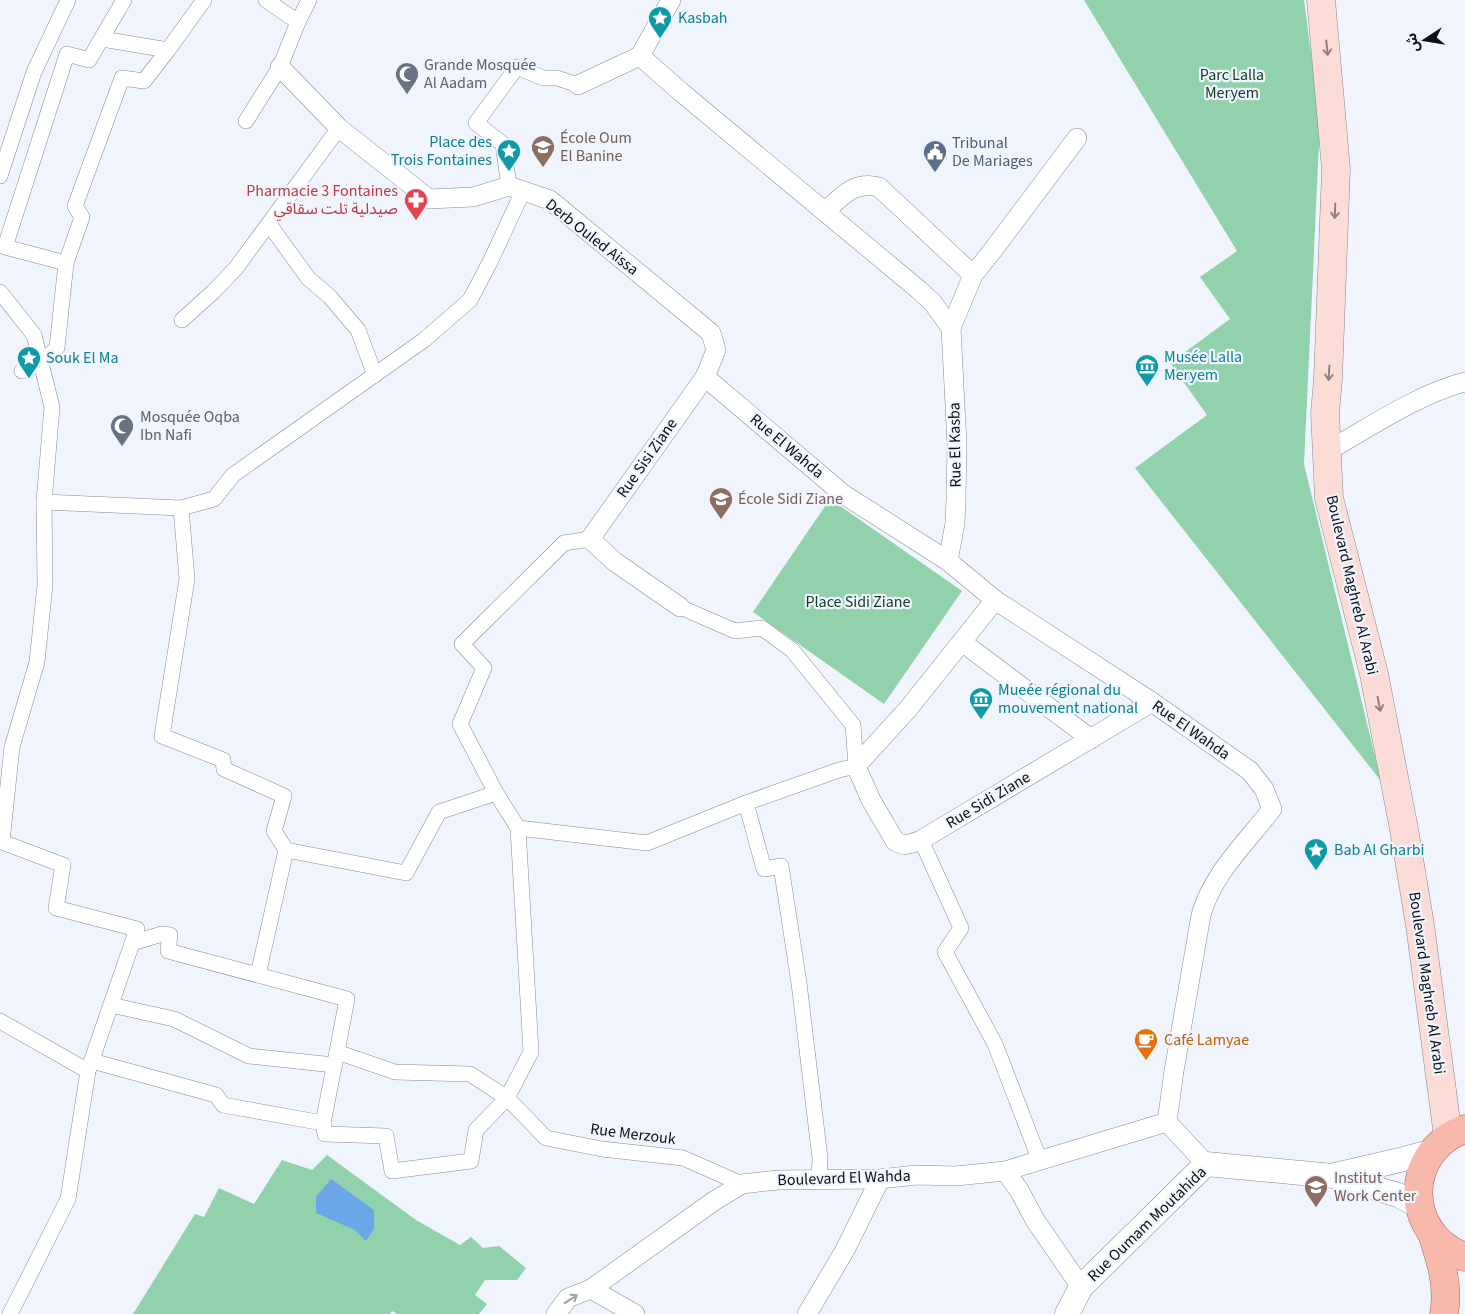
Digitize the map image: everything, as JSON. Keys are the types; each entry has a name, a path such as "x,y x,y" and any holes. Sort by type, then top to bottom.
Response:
{"main road":[{"name":"Boulevard Maghreb Al Arabi","path":"1321,0 1336,168 1325,414 1329,498 1374,674 1404,829 1420,925 1449,1138"},
{"path":"1449,1138 1425,1163 1420,1177 1419,1206 1424,1221 1432,1234 1442,1245 1465,1257"},
{"path":"1432,1234 1443,1267 1446,1284 1445,1313"}],"street":[{"path":"0,176 34,72 68,0"},
{"path":"66,263 5,247 67,54 89,60 124,0"},
{"path":"22,371 41,363 56,348 66,263 82,217 75,206 122,78 144,81 204,0"},
{"path":"266,0 298,22"},
{"path":"246,121 280,67 309,0"},
{"path":"44,502 181,508 214,499 232,476 424,340 470,300 492,260 516,189 503,144 476,122 518,67 543,78 557,78 578,86 640,56 671,0"},
{"path":"102,38 168,50"},
{"path":"640,56 919,290 933,303 951,328"},
{"path":"280,67 339,128 430,199 473,198 516,189"},
{"path":"182,320 236,268 339,128"},
{"path":"951,328 973,275 1077,138"},
{"path":"6,158 31,167"},
{"path":"826,211 847,192 860,185 879,187 973,275"},
{"name":"Derb Ouled Aissa","path":"516,189 550,200 711,333 716,350 705,377"},
{"path":"269,224 308,278 330,297 358,330 374,375"},
{"path":"0,292 34,334 52,407 44,502 45,585 37,662 12,747 3,807 2,842 63,865 56,908 137,928 90,1066 68,1199 10,1314"},
{"name":"Rue El Kasba","path":"948,561 955,522 957,444 951,328"},
{"name":"Rue Sisi Ziane","path":"590,539 705,377"},
{"name":"Rue El Wahda","path":"705,377 843,494 948,561 995,600 1152,702 1250,771 1264,789 1272,809 1218,876 1206,898 1199,925 1167,1122"},
{"path":"1327,451 1401,408 1436,392 1465,382"},
{"path":"181,508 187,579 162,736 223,760 224,769 284,796 274,831 286,850 258,976"},
{"path":"132,942 162,934 170,935 168,950 347,999 323,1123 325,1134 386,1136 392,1171 471,1161 476,1130 507,1098 531,1052 518,828 496,793 460,724 484,668 462,644 564,543 590,539 615,562 680,607 735,631 762,628 792,650 853,725 856,766"},
{"path":"518,828 647,843 746,803 839,770 856,766 908,709 995,600"},
{"path":"962,642 1091,740"},
{"name":"Rue Sidi Ziane","path":"856,766 871,800 895,841 901,845 908,845 921,840 1152,702"},
{"path":"286,850 406,873 439,812 496,793"},
{"path":"746,803 764,869 781,866 800,993 820,1158 820,1180"},
{"path":"921,840 962,928 946,952 995,1044 1040,1161"},
{"path":"111,1005 174,1019 249,1056 335,1059 395,1072 470,1074 507,1098"},
{"path":"0,1021 90,1066 216,1095 223,1105 323,1123"},
{"name":"Rue Merzouk","path":"507,1098 546,1138 602,1150 683,1158 742,1184"},
{"path":"1167,1122 1206,1164"},
{"name":"Boulevard El Wahda","path":"556,1314 568,1298 591,1289 707,1206 742,1184 778,1180 880,1179 916,1175 956,1176 1005,1172 1167,1122"},
{"name":"Rue Oumam Moutahida","path":"1333,1176 1400,1160 1449,1138"},
{"name":"Rue Oumam Moutahida","path":"1067,1314 1081,1287 1206,1164 1333,1176 1398,1195 1419,1206"},
{"path":"1005,1172 1019,1190 1036,1220 1081,1287"},
{"path":"806,1314 846,1250 880,1179"},
{"path":"591,1289 635,1314"}],"green space":[{"name":"Parc Lalla Meryem","path":"1084,0 1304,0 1320,122 1304,464 1381,781 1135,468 1207,415 1170,363 1230,319 1200,277 1237,251"},
{"name":"Place Sidi Ziane","path":"830,499 962,591 884,704 753,612"},
{"path":"327,1155 416,1220 460,1245 471,1237 483,1248 499,1246 526,1268 517,1280 485,1280 475,1295 487,1304 479,1314 397,1314 392,1311 390,1314 133,1314 195,1214 204,1217 219,1188 254,1204 282,1160 312,1170"}],"water":[{"path":"331,1179 374,1210 374,1229 366,1241 355,1230 316,1213 316,1197"}],"place":[{"name":"Kasbah","path":"660,39"},
{"name":"Grande Mosquée Al Aadam","path":"407,95"},
{"name":"École Oum El Banine","path":"543,168"},
{"name":"Place des Trois Fontaines","path":"509,172"},
{"name":"Tribunal De Mariages","path":"935,173"},
{"name":"Pharmacie 3 Fontaines صيدلية تلت سقاقي","path":"416,221"},
{"name":"Souk El Ma","path":"29,379"},
{"name":"Musée Lalla Meryem","path":"1147,387"},
{"name":"Mosquée Oqba Ibn Nafi","path":"122,447"},
{"name":"École Sidi Ziane","path":"721,520"},
{"name":"Mueée régional du mouvement national","path":"981,720"},
{"name":"Bab Al Gharbi","path":"1316,871"},
{"name":"Café Lamyae","path":"1146,1061"},
{"name":"Institut Work Center","path":"1316,1208"}]}
